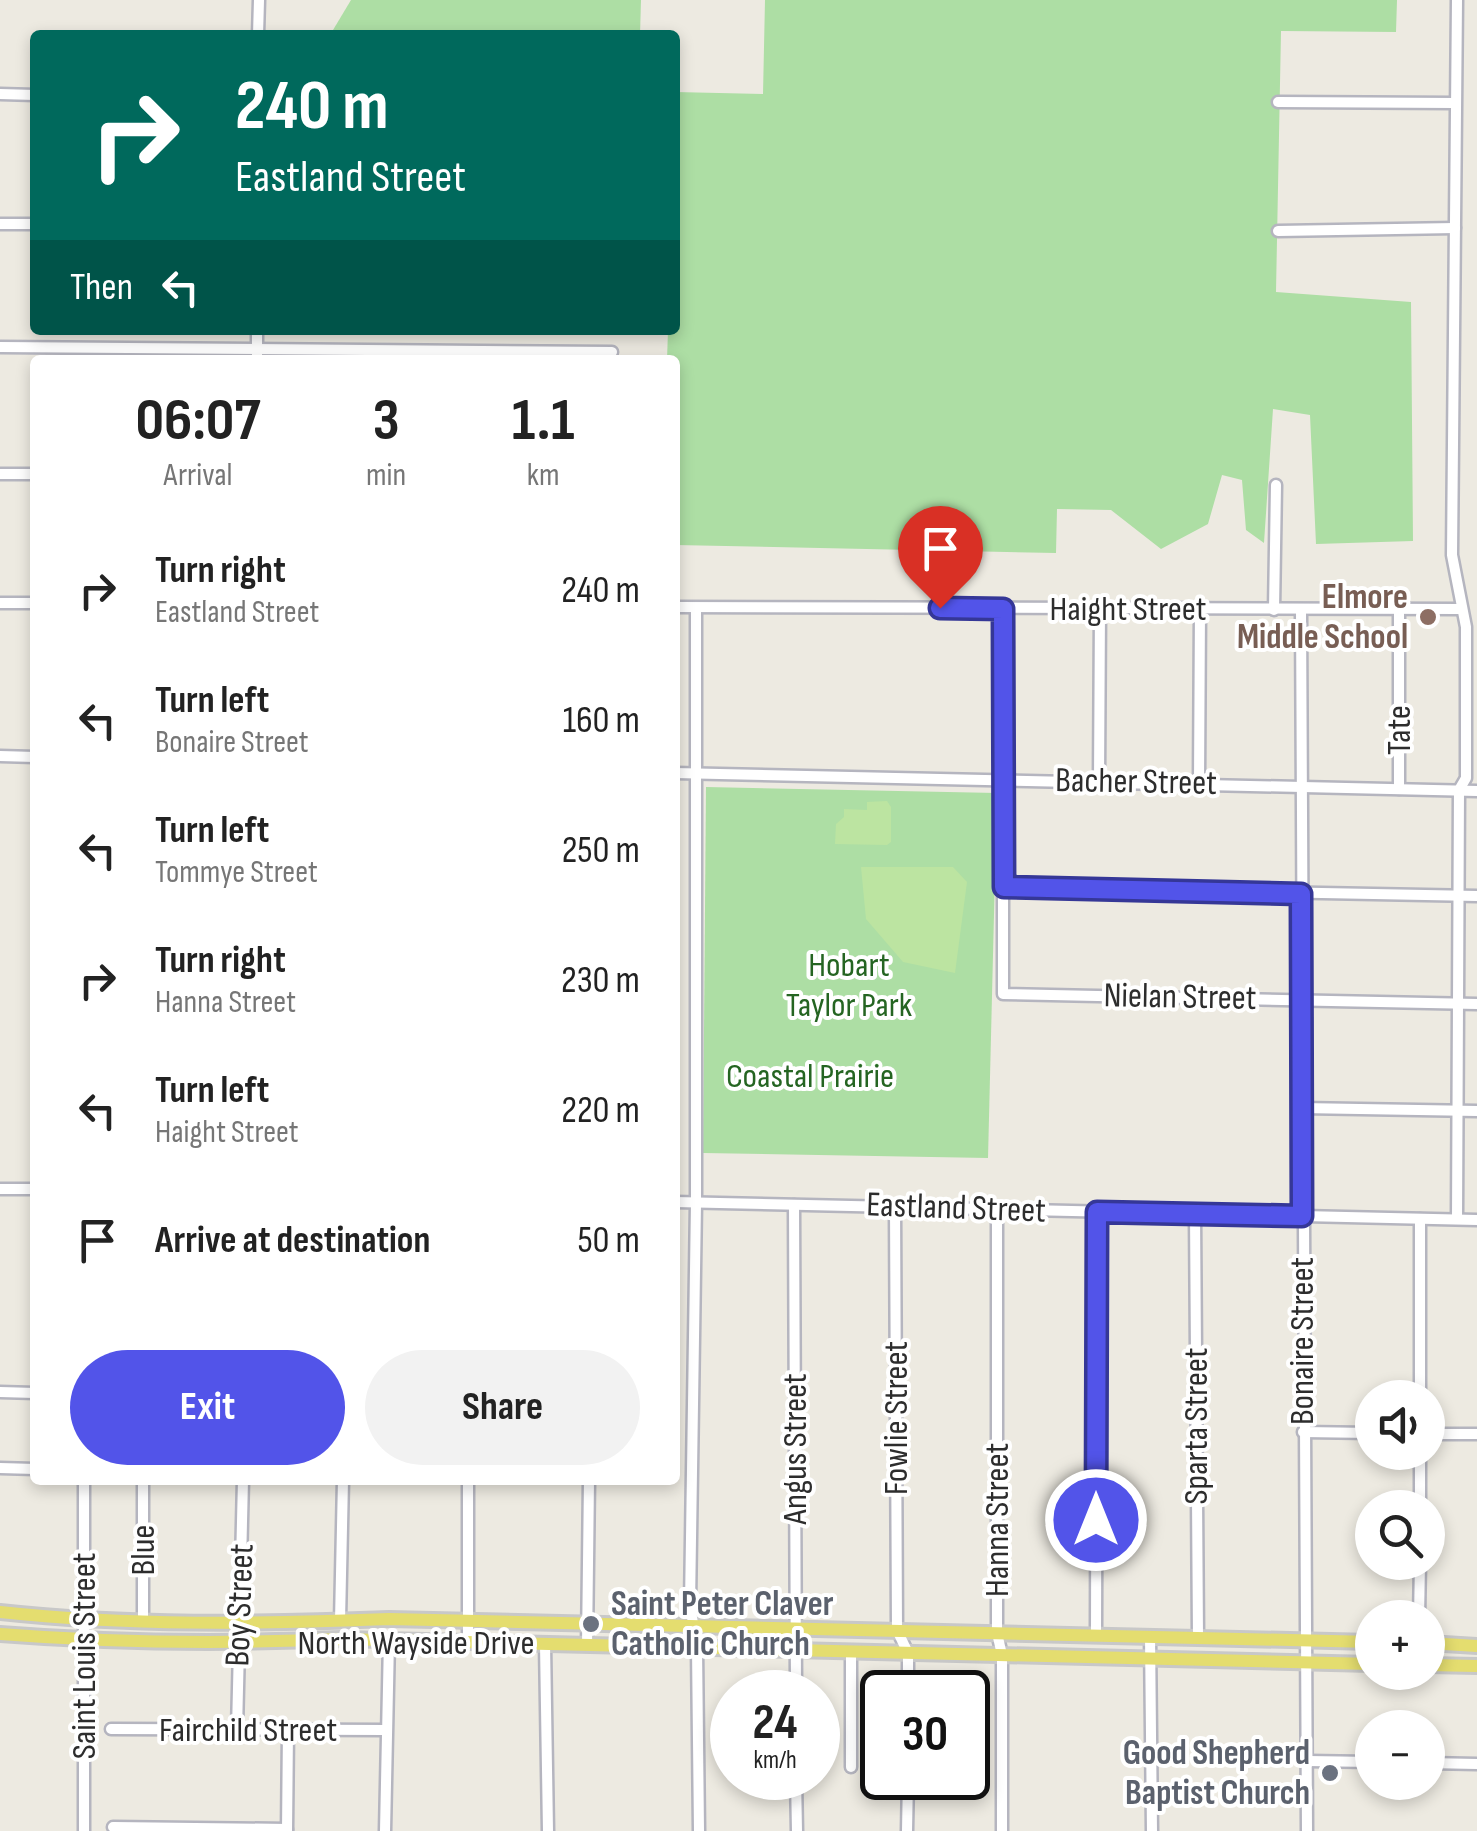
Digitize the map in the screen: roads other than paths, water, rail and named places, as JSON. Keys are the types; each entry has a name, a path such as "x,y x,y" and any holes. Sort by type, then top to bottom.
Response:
{"main road":[{"name":"North Wayside Drive","path":"0,1612 84,1620 468,1621 1355,1642"},
{"path":"389,1620 389,1640"},
{"name":"North Wayside Drive","path":"0,1634 83,1641 239,1644 389,1640 1355,1663"},
{"path":"1445,1644 1477,1646"},
{"path":"1445,1665 1477,1666"}],"street":[{"path":"258,30 259,0"},
{"name":"Tate","path":"1456,0 1452,555 1466,628 1466,778 1459,790 1457,1219"},
{"path":"0,94 30,95"},
{"path":"1278,102 1455,103"},
{"path":"0,224 30,224"},
{"path":"1278,231 1455,228"},
{"path":"0,346 257,354 612,352"},
{"path":"0,474 30,474"},
{"path":"1274,610 1276,484"},
{"path":"0,603 30,603"},
{"name":"Haight Street","path":"680,607 1461,609"},
{"path":"696,608 696,1202 690,1606 697,1648 699,1831"},
{"path":"1003,609 1004,887 1477,896"},
{"path":"1100,609 1100,782"},
{"path":"1200,610 1200,783"},
{"name":"Bonaire Street","path":"1302,610 1301,1108 1307,1831"},
{"name":"Tate","path":"1399,610 1399,789"},
{"path":"0,756 30,757"},
{"name":"Bacher Street","path":"680,773 1477,791"},
{"name":"Nielan Street","path":"1004,887 1003,994 1477,1004"},
{"path":"1301,1108 1477,1111"},
{"path":"0,1189 30,1189"},
{"name":"Eastland Street","path":"680,1202 1477,1220"},
{"name":"Angus Street","path":"794,1205 796,1670"},
{"name":"Fowlie Street","path":"894,1206 896,1630"},
{"name":"Hanna Street","path":"997,1208 997,1633 1002,1655 1002,1831"},
{"path":"1096,1635 1097,1212"},
{"name":"Sparta Street","path":"1195,1214 1198,1638"},
{"path":"1420,1220 1420,1380"},
{"path":"0,1392 30,1393"},
{"path":"1303,1432 1355,1433"},
{"path":"1445,1434 1477,1434"},
{"path":"0,1468 30,1469"},
{"name":"Saint Louis Street","path":"84,1485 84,1831"},
{"name":"Blue","path":"143,1620 144,1485"},
{"name":"Boy Street","path":"237,1730 243,1485"},
{"path":"340,1621 343,1485"},
{"path":"468,1485 468,1642"},
{"path":"586,1645 589,1485"},
{"path":"896,1630 908,1653 908,1670"},
{"path":"1150,1636 1152,1831"},
{"path":"385,1831 389,1640"},
{"path":"545,1644 548,1831"},
{"path":"850,1651 851,1768"},
{"name":"Fairchild Street","path":"111,1729 385,1730"},
{"path":"112,1828 287,1830 288,1730"},
{"path":"1308,1761 1355,1762"},
{"path":"1445,1763 1477,1764"},
{"path":"796,1800 796,1831"},
{"path":"908,1800 908,1831"}],"place":[{"name":"Elmore Middle School","path":"1428,617"},
{"name":"Saint Peter Claver Catholic Church","path":"591,1624"},
{"name":"Good Shepherd Baptist Church","path":"1330,1773"}],"park label":[{"name":"Hobart Taylor Park","path":"849,985"},
{"name":"Coastal Prairie","path":"810,1076"}]}
